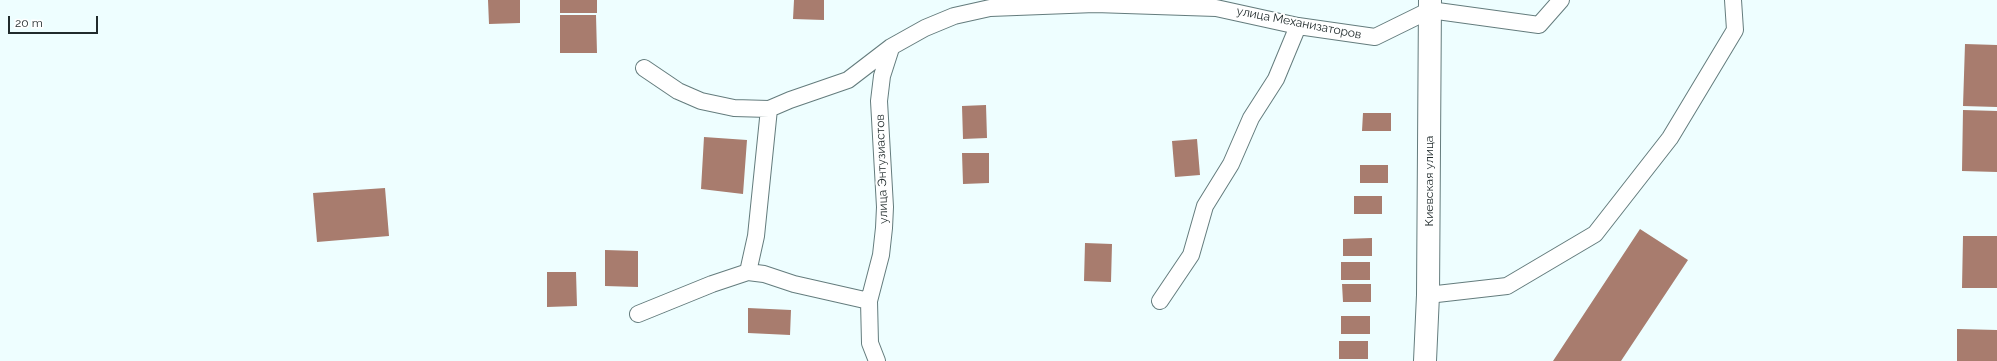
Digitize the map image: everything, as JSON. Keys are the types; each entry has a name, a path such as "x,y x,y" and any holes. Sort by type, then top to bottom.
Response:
{"street":[{"name":"Киевская улица","path":"1425,361 1428,295 1430,5"}],"lane":[{"path":"1430,5 1539,25 1561,0"},
{"path":"1428,295 1507,286 1595,234 1670,138 1735,30 1733,0"},
{"name":"улица Механизаторов","path":"644,68 678,91 702,101 734,108 769,109 790,100 848,80 891,48 925,28 954,16 990,8 1095,4 1216,4 1298,26 1375,37 1430,5"},
{"path":"1160,301 1191,255 1205,206 1231,164 1251,118 1276,79 1298,26"},
{"name":"улица Энтузиастов","path":"877,361 870,343 868,301 881,255 884,228 885,207 879,101 882,76 891,48"},
{"path":"748,272 756,236 769,109"},
{"path":"638,314 712,284 748,272 764,274 794,284 868,301"}],"building":[{"path":"488,0 520,0 520,23 489,24"},
{"path":"560,0 597,0 597,13 560,13"},
{"path":"794,0 824,0 824,20 793,19"},
{"path":"560,15 596,15 597,53 560,53"},
{"path":"1965,44 1997,45 1997,107 1963,106"},
{"path":"986,105 987,138 963,139 962,106"},
{"path":"1963,110 1997,111 1997,172 1962,171"},
{"path":"1363,113 1391,113 1391,131 1362,131"},
{"path":"704,137 747,140 743,194 701,189"},
{"path":"1197,139 1200,175 1175,177 1172,141"},
{"path":"962,153 989,153 989,183 963,184"},
{"path":"1360,165 1388,165 1388,183 1360,183"},
{"path":"385,188 389,236 317,242 313,193"},
{"path":"1354,196 1382,196 1382,214 1354,214"},
{"path":"1640,229 1688,260 1621,361 1553,361"},
{"path":"1963,236 1997,236 1997,288 1962,288"},
{"path":"1372,238 1372,256 1343,256 1343,239"},
{"path":"1085,243 1112,244 1111,282 1084,281"},
{"path":"605,250 638,251 638,287 605,286"},
{"path":"1341,262 1370,262 1370,280 1341,280"},
{"path":"547,272 576,272 577,306 547,307"},
{"path":"1342,284 1371,284 1371,302 1343,302"},
{"path":"748,308 791,310 790,335 748,333"},
{"path":"1341,316 1370,316 1370,334 1341,334"},
{"path":"1957,329 1997,330 1997,361 1957,361"},
{"path":"1339,341 1368,341 1368,359 1339,359"}]}
